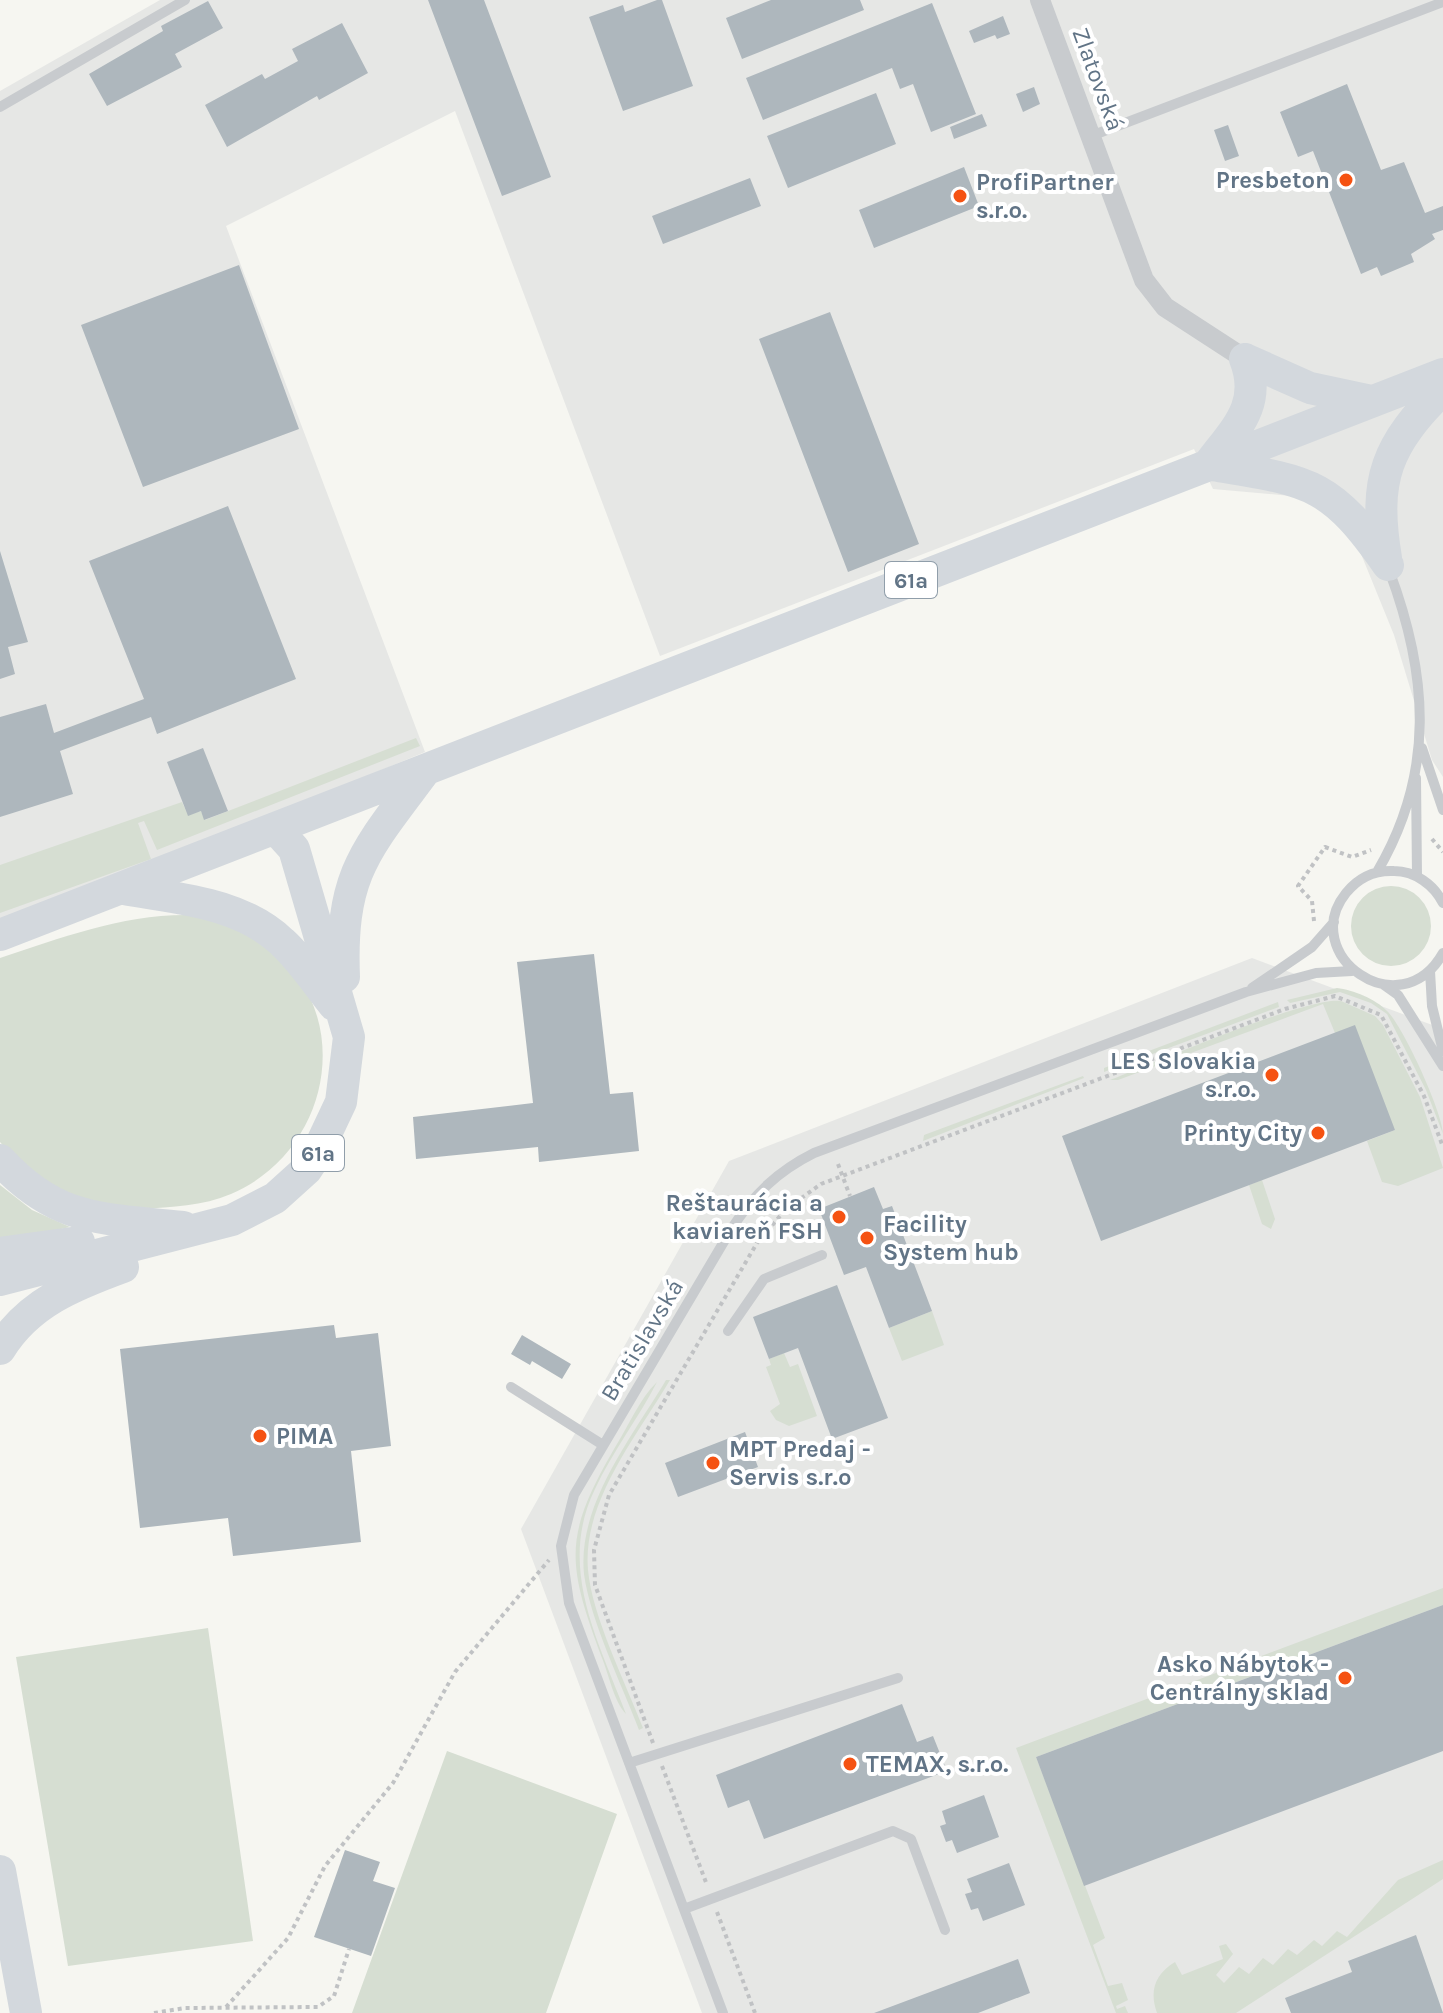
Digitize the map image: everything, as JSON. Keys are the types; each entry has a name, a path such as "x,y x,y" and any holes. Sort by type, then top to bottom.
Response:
{"main road":[{"path":"1245,359 1310,388 1371,401"},
{"path":"1245,359 1252,379 1251,400 1242,420 1209,464 1284,477 1314,487 1339,504 1359,524 1388,565"},
{"name":"61a","path":"0,935 1443,374"},
{"path":"1388,565 1380,497 1385,465 1398,439 1443,389"},
{"name":"61a","path":"345,1020 342,941 351,882 378,833 424,772"},
{"name":"61a","path":"0,1349 13,1328 63,1291 151,1258 275,1198 306,1170 334,1123 346,1080 349,1037 345,1020 272,858 275,828"},
{"path":"124,889 206,903 248,918 281,940 345,1020"},
{"path":"0,1160 22,1184 55,1205 82,1216 206,1229"},
{"name":"61a","path":"0,1253 206,1229"},
{"name":"61a","path":"0,1280 206,1229"},
{"path":"0,1871 26,2013"}],"street":[{"name":"Zlatovská","path":"1040,0 1152,295 1183,321 1245,359"}],"lane":[{"path":"0,107 185,0"},
{"path":"1091,136 1443,2"},
{"path":"1377,872 1392,844 1415,773 1420,744 1416,656 1388,565"},
{"path":"1420,744 1443,810"},
{"path":"1415,773 1417,876"},
{"path":"1443,903 1438,887 1417,876 1398,870 1377,872 1352,886 1342,898 1334,922 1335,940 1352,971 1384,985 1400,985 1430,971 1443,953"},
{"path":"1246,992 1312,947 1334,922"},
{"path":"1246,992 1316,973 1352,971"},
{"path":"1430,971 1432,1006 1443,1051"},
{"path":"1384,985 1398,995 1443,1066"},
{"name":"Bratislavská","path":"723,2013 569,1603 561,1546 574,1495 732,1228 746,1206 779,1172 814,1153 1246,992"},
{"path":"728,1331 764,1279 822,1255"},
{"path":"511,1387 603,1445"},
{"path":"629,1763 898,1678"},
{"path":"684,1909 893,1831 911,1839 945,1930"}],"path":[{"path":"1429,838 1443,852"},
{"path":"1312,926 1315,908 1298,886 1325,847 1360,856 1375,844"},
{"path":"755,2013 595,1585 593,1562 600,1518 619,1477 757,1243 786,1209 821,1184 1285,1009 1335,996 1369,1008 1384,1019 1424,1096 1443,1147"},
{"path":"838,1164 850,1196"},
{"path":"226,2007 288,1938 325,1866 393,1783 455,1672 561,1546"},
{"path":"154,2013 226,2007 318,2007 334,1996 349,1949"}],"shaded area":[{"path":"160,0 1443,0 1443,777 1432,760 1394,635 1346,517 1302,497 1213,489 1194,449 660,656 455,111 226,226 425,752 190,849 0,919 0,91"},
{"path":"416,738 420,746 157,850 144,821 138,823 151,859 0,913 0,865 182,802 188,815 201,811 205,820"},
{"path":"1391,886 1406,889 1419,898 1428,911 1431,926 1428,941 1419,954 1406,963 1391,966 1376,963 1363,954 1354,941 1351,926 1354,911 1363,898 1376,889"},
{"path":"189,915 233,927 257,939 289,966 311,999 321,1036 322,1073 312,1110 294,1144 266,1173 231,1194 164,1208 119,1209 81,1205 39,1177 0,1142 0,958 116,923"},
{"path":"1252,958 1443,1029 1443,2013 702,2013 521,1529 729,1161"},
{"path":"1337,988 1371,999 1394,1020 1430,1090 1443,1134 1426,1090 1387,1014 1371,1003 1340,992 1290,1003 1287,1000"},
{"path":"1341,1001 1375,1016 1383,1025 1420,1097 1443,1168 1398,1186 1382,1182 1367,1141 1395,1130 1335,1033 1323,1004 1118,1080 1110,1080 1264,1019 1324,1002"},
{"path":"1278,1002 1279,1007 1104,1072 1104,1068"},
{"path":"1084,1078 923,1141 924,1135"},
{"path":"1262,1180 1275,1219 1271,1229 1262,1224 1249,1185"},
{"path":"0,1185 32,1210 70,1227 0,1243"},
{"path":"932,1311 944,1345 902,1361 889,1328"},
{"path":"784,1353 790,1367 798,1364 817,1416 789,1426 776,1420 770,1411 780,1404 766,1367 771,1365 769,1359"},
{"path":"666,1380 670,1380 614,1470 594,1520 588,1545 588,1570 596,1608 643,1728 639,1730 607,1652 587,1592 584,1548 589,1522 610,1472"},
{"path":"657,1382 595,1489 584,1518 580,1547 586,1603 626,1714 615,1695 590,1625 577,1572 576,1549 579,1527 599,1476 640,1404"},
{"path":"1443,1588 1443,1605 1036,1757 1105,1938 1093,1945 1108,1986 1122,1983 1128,2000 1116,2006 1117,2009 1125,2006 1128,2013 1116,2013 1016,1748"},
{"path":"208,1628 253,1941 68,1966 16,1657"},
{"path":"447,1751 617,1814 546,2013 352,2013"},
{"path":"1443,1860 1443,1879 1236,2013 1157,2013 1154,1990 1158,1978 1175,1962 1182,1975 1223,1959 1219,1946 1226,1944 1233,1954 1216,1975 1224,1983 1239,1967 1249,1974 1263,1958 1273,1965 1288,1949 1297,1955 1314,1940 1322,1946 1337,1931 1347,1937 1398,1880"}],"building":[{"path":"428,0 484,0 551,177 502,196"},
{"path":"662,0 693,86 623,111 589,17 623,5 625,12"},
{"path":"771,0 860,0 864,10 742,59 726,18"},
{"path":"208,1 223,28 175,54 182,67 107,106 89,74 163,31 161,26"},
{"path":"932,3 976,114 931,132 913,84 900,89 892,68 763,120 746,78"},
{"path":"1003,16 1010,34 997,39 995,35 974,43 969,31"},
{"path":"342,23 368,73 319,100 317,96 227,147 205,105 262,74 265,79 298,61 292,49"},
{"path":"1347,84 1381,170 1404,162 1425,213 1443,206 1443,230 1432,234 1435,239 1411,254 1414,262 1381,276 1377,267 1361,274 1313,151 1298,157 1280,112"},
{"path":"1034,87 1040,104 1023,112 1016,94"},
{"path":"876,93 896,144 788,188 767,136"},
{"path":"982,114 987,126 954,139 950,127"},
{"path":"1228,125 1239,156 1225,161 1214,130"},
{"path":"964,167 979,206 874,248 859,210"},
{"path":"750,178 761,206 663,244 652,216"},
{"path":"239,265 299,429 143,487 81,325"},
{"path":"830,312 919,544 848,572 759,339"},
{"path":"228,506 296,679 157,734 151,717 60,751 73,794 0,817 0,717 46,704 54,733 144,699 89,561"},
{"path":"0,551 28,642 8,647 15,674 0,679"},
{"path":"203,748 228,811 204,820 201,811 188,816 167,762"},
{"path":"594,954 610,1094 633,1092 639,1151 539,1162 538,1147 416,1159 413,1117 533,1103 517,962"},
{"path":"1355,1025 1395,1130 1101,1241 1062,1136"},
{"name":"Facility System hub","path":"874,1187 883,1209 892,1206 932,1311 889,1328 866,1267 844,1275 819,1209"},
{"path":"837,1285 888,1418 832,1439 798,1348 769,1359 753,1317"},
{"path":"334,1325 336,1338 378,1333 391,1446 351,1451 361,1542 233,1556 228,1518 140,1528 120,1349"},
{"path":"522,1335 571,1364 562,1379 532,1361 530,1365 511,1354"},
{"path":"745,1432 758,1467 678,1497 665,1463"},
{"name":"Asko Nábytok - Centrálny sklad","path":"1443,1605 1443,1751 1084,1886 1036,1757"},
{"path":"902,1704 917,1742 933,1736 947,1771 764,1839 749,1800 728,1808 716,1775"},
{"path":"984,1795 999,1837 957,1853 952,1840 946,1842 940,1826 946,1824 942,1811"},
{"path":"345,1850 380,1862 373,1881 395,1888 371,1956 314,1937"},
{"path":"1009,1863 1025,1905 983,1921 978,1908 971,1910 965,1894 972,1892 967,1879"},
{"path":"1416,1935 1443,2013 1291,2013 1285,1998 1352,1972 1348,1961"},
{"path":"1018,1959 1030,1993 978,2013 874,2013"}],"place":[{"name":"Presbeton","path":"1346,180"},
{"name":"ProfiPartner s.r.o.","path":"960,196"},
{"name":"LES Slovakia s.r.o.","path":"1272,1075"},
{"name":"Printy City","path":"1318,1133"},
{"name":"Reštaurácia a kaviareň FSH","path":"839,1217"},
{"name":"Facility System hub","path":"867,1238"},
{"name":"PIMA","path":"260,1436"},
{"name":"MPT Predaj - Servis s.r.o","path":"713,1463"},
{"name":"Asko Nábytok - Centrálny sklad","path":"1345,1678"},
{"name":"TEMAX, s.r.o.","path":"850,1764"}]}
